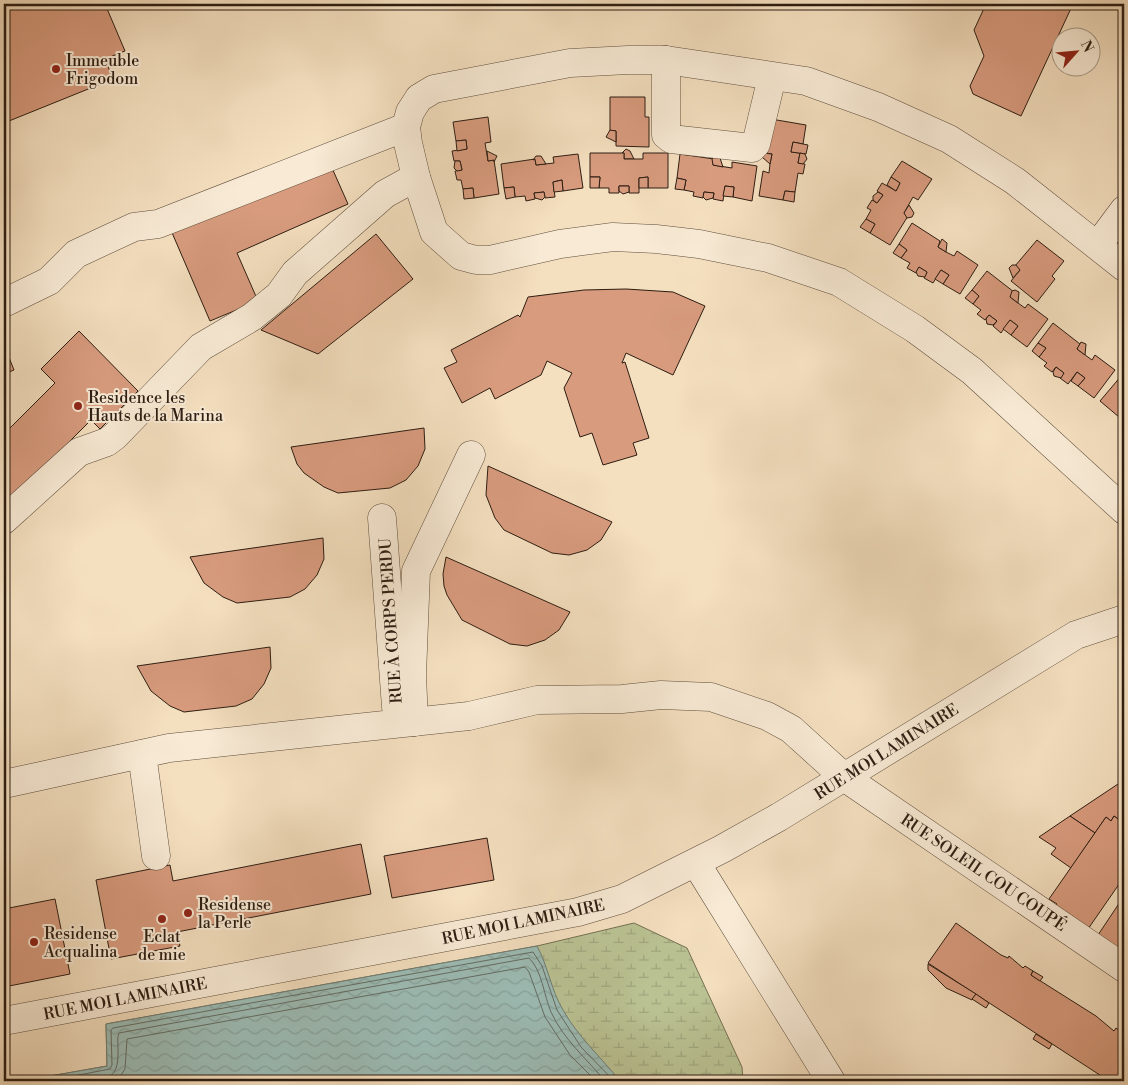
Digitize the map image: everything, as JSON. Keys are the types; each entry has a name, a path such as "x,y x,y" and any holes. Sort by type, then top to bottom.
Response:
{"street":[{"path":"666,60 666,135 671,139 752,148 756,144 772,77"},
{"path":"1124,267 1015,181 949,139 841,92 806,81 666,60 570,63 434,89 419,98 410,112 406,127 416,177 437,237 461,256 476,260 490,260 578,242 613,237 656,239 699,244 768,258 839,282 915,329 972,371 1124,510"},
{"path":"4,303 49,280 76,254 134,227 158,224 406,127"},
{"path":"4,520 79,452 108,442 115,436 201,347 252,317 280,295 295,273 385,194 416,177"},
{"path":"1098,246 1124,210"},
{"name":"RUE À CORPS PERDU","path":"406,723 412,675 416,571 471,454"},
{"name":"RUE À CORPS PERDU","path":"382,518 406,723"},
{"name":"RUE MOI LAMINAIRE","path":"4,1021 578,912 622,899 696,863 844,777 1076,634 1124,619"},
{"name":"RUE SOLEIL COU COUPÉ","path":"4,784 169,748 469,716 537,700 622,699 661,695 711,697 767,716 791,729 844,777 1124,968"},
{"path":"142,754 156,856"},
{"path":"696,863 831,1081"}],"green space":[{"path":"634,923 687,948 742,1067 743,1081 22,1081 107,1066 106,1024 537,946"}],"water":[{"path":"537,946 555,994 569,1020 620,1081 22,1081 107,1066 106,1024"}],"building":[{"name":"Immeuble Frigodom","path":"4,4 105,4 125,51 105,59 113,79 4,123"},
{"path":"986,4 1073,4 1062,28 1050,28 1050,54 1021,116 973,94 970,86 984,56 974,30"},
{"path":"610,97 645,97 645,117 649,117 649,147 616,146 616,131 610,131"},
{"path":"488,117 491,142 485,143 488,161 494,160 499,194 474,198 473,188 463,189 461,180 457,180 455,171 462,170 460,161 454,161 452,151 467,149 466,140 456,141 453,122"},
{"path":"771,119 806,125 803,144 793,142 791,152 800,153 798,163 805,164 803,174 798,173 795,192 785,191 783,200 759,196 763,171 769,173 772,154 766,153"},
{"path":"610,130 616,131 616,142 606,137"},
{"path":"466,140 467,149 457,151 456,141"},
{"path":"793,142 808,145 806,154 791,152"},
{"path":"626,149 630,151 634,159 624,159 624,153 622,153"},
{"path":"487,151 497,156 494,162 494,160 488,161"},
{"path":"590,153 624,153 624,159 643,159 643,153 668,153 668,188 648,188 648,177 639,178 639,193 629,193 629,186 619,186 619,193 609,193 609,188 599,188 600,177 590,177"},
{"path":"763,153 772,154 770,164 762,157"},
{"path":"800,153 805,154 807,159 803,164 798,163"},
{"path":"578,154 583,188 563,191 562,180 553,182 555,197 545,198 544,192 534,193 535,199 526,201 525,196 515,197 514,187 504,188 501,164 535,159 536,165 554,163 553,157"},
{"path":"680,154 714,159 713,165 732,168 732,162 757,166 752,201 733,197 734,187 725,186 723,201 713,199 714,193 704,192 703,198 693,196 694,192 684,190 686,180 677,178"},
{"path":"536,156 541,156 546,164 536,165 535,159 533,160"},
{"path":"715,156 720,158 723,167 713,165 712,159"},
{"path":"328,159 348,204 237,253 258,301 210,321 170,228"},
{"path":"455,161 460,161 462,170 457,171 454,168"},
{"path":"902,161 932,179 918,200 913,197 904,213 908,216 890,245 870,233 875,224 866,219 871,210 867,208 872,200 877,203 883,195 877,191 882,183 896,191 900,183 891,177"},
{"path":"590,177 600,177 599,188 590,188"},
{"path":"648,177 648,188 639,188 639,178"},
{"path":"891,177 900,183 896,191 887,185"},
{"path":"677,178 686,180 684,190 675,189"},
{"path":"562,180 563,191 554,192 553,182"},
{"path":"619,186 629,186 629,192 623,194 619,191"},
{"path":"725,186 734,187 733,197 723,196"},
{"path":"514,187 515,197 506,199 504,188"},
{"path":"473,188 474,198 464,199 463,189"},
{"path":"785,191 795,192 794,202 783,200"},
{"path":"544,192 545,197 542,200 535,198 534,193"},
{"path":"704,192 714,193 713,198 706,200 703,197"},
{"path":"878,192 883,195 877,203 873,200 873,196"},
{"path":"909,205 914,213 912,217 907,218 904,213"},
{"path":"866,219 875,224 870,233 860,227"},
{"path":"912,223 940,241 938,247 954,256 957,251 978,265 960,294 943,284 949,275 941,270 933,283 924,278 927,272 919,267 916,273 907,268 910,263 901,258 907,250 899,244"},
{"path":"376,234 413,279 318,354 261,330"},
{"path":"942,239 947,243 946,252 938,247"},
{"path":"1037,240 1064,261 1052,276 1055,279 1037,302 1011,281 1020,270 1015,266"},
{"path":"899,244 907,250 901,258 893,253"},
{"path":"1012,265 1016,265 1020,270 1013,278 1009,268"},
{"path":"919,267 927,272 925,277 918,276 916,272"},
{"path":"941,270 949,275 943,284 935,279"},
{"path":"987,271 1014,292 1010,297 1025,308 1028,304 1048,319 1027,347 1011,335 1018,326 1010,320 1001,333 993,326 997,321 989,315 985,320 977,314 981,310 973,304 979,296 972,290"},
{"path":"626,289 673,292 705,306 673,375 626,353 622,363 625,362 649,438 633,443 637,455 603,465 592,433 580,437 564,388 572,373 547,361 541,375 495,399 490,388 462,403 444,368 457,362 451,350 518,315 520,317 528,297 584,290"},
{"path":"972,290 979,296 973,304 965,298"},
{"path":"1012,291 1019,292 1018,303 1010,297"},
{"path":"989,315 997,321 993,325 987,324 986,319"},
{"path":"1010,320 1018,326 1011,335 1003,329"},
{"path":"1053,323 1080,344 1077,349 1092,360 1095,355 1115,370 1094,398 1078,386 1085,378 1077,372 1068,384 1060,378 1064,373 1056,367 1052,372 1044,366 1047,363 1039,357 1046,348 1038,343"},
{"name":"Residence les Hauts de la Marina","path":"79,331 138,391 100,429 91,420 7,504 4,501 4,434 55,383 41,369"},
{"path":"1081,342 1086,344 1085,355 1077,349"},
{"path":"1038,343 1046,348 1039,357 1032,351"},
{"path":"4,345 14,370 4,374"},
{"path":"1056,367 1064,373 1061,378 1054,376 1053,372"},
{"path":"1077,372 1085,378 1078,386 1071,381"},
{"path":"1122,375 1124,377 1124,410 1119,417 1100,401"},
{"path":"1124,410 1124,422 1119,417"},
{"path":"424,428 425,449 418,466 406,480 390,488 338,493 324,487 304,473 297,464 291,447"},
{"path":"488,466 612,522 601,540 587,550 569,555 552,553 504,530 495,518 486,495"},
{"path":"323,538 324,559 317,575 305,589 290,597 237,603 223,597 204,583 190,557"},
{"path":"446,557 570,612 559,630 545,640 527,646 510,644 462,620 447,595 444,586 443,574"},
{"path":"270,647 271,668 264,684 252,699 236,706 184,712 170,706 151,691 137,666"},
{"path":"1124,780 1124,823 1114,816 1111,821 1106,817 1095,833 1070,816"},
{"path":"1070,816 1095,833 1071,868 1051,854 1056,848 1039,837"},
{"path":"1114,816 1124,823 1124,877 1088,929 1053,909 1057,904 1049,899 1106,817 1111,821"},
{"path":"487,838 494,880 392,898 384,856"},
{"name":"Residense la Perle","path":"361,844 371,894 177,932 180,946 111,959 96,880 170,865 173,881"},
{"path":"1124,896 1124,949 1121,954 1096,938"},
{"name":"Residense Acqualina","path":"55,899 70,974 4,987 4,909"},
{"path":"956,923 1001,955 1008,958 1009,956 1023,968 1025,966 1033,971 1031,975 1096,1016 1114,1031 1116,1028 1124,1034 1124,1076 1120,1081 1109,1081 928,963"},
{"path":"928,964 976,994 972,1000 946,988 928,970"},
{"path":"1033,971 1043,977 1040,981 1031,975"},
{"path":"976,994 989,1003 986,1008 972,999"},
{"path":"1036,1034 1052,1044 1049,1049 1033,1039"},
{"path":"1099,1075 1109,1081 1096,1080"}],"place":[{"name":"Immeuble Frigodom","path":"56,69"},
{"name":"Residence les Hauts de la Marina","path":"78,406"},
{"name":"Residense la Perle","path":"188,913"},
{"name":"Eclat de mie","path":"162,919"},
{"name":"Residense Acqualina","path":"34,942"}]}
